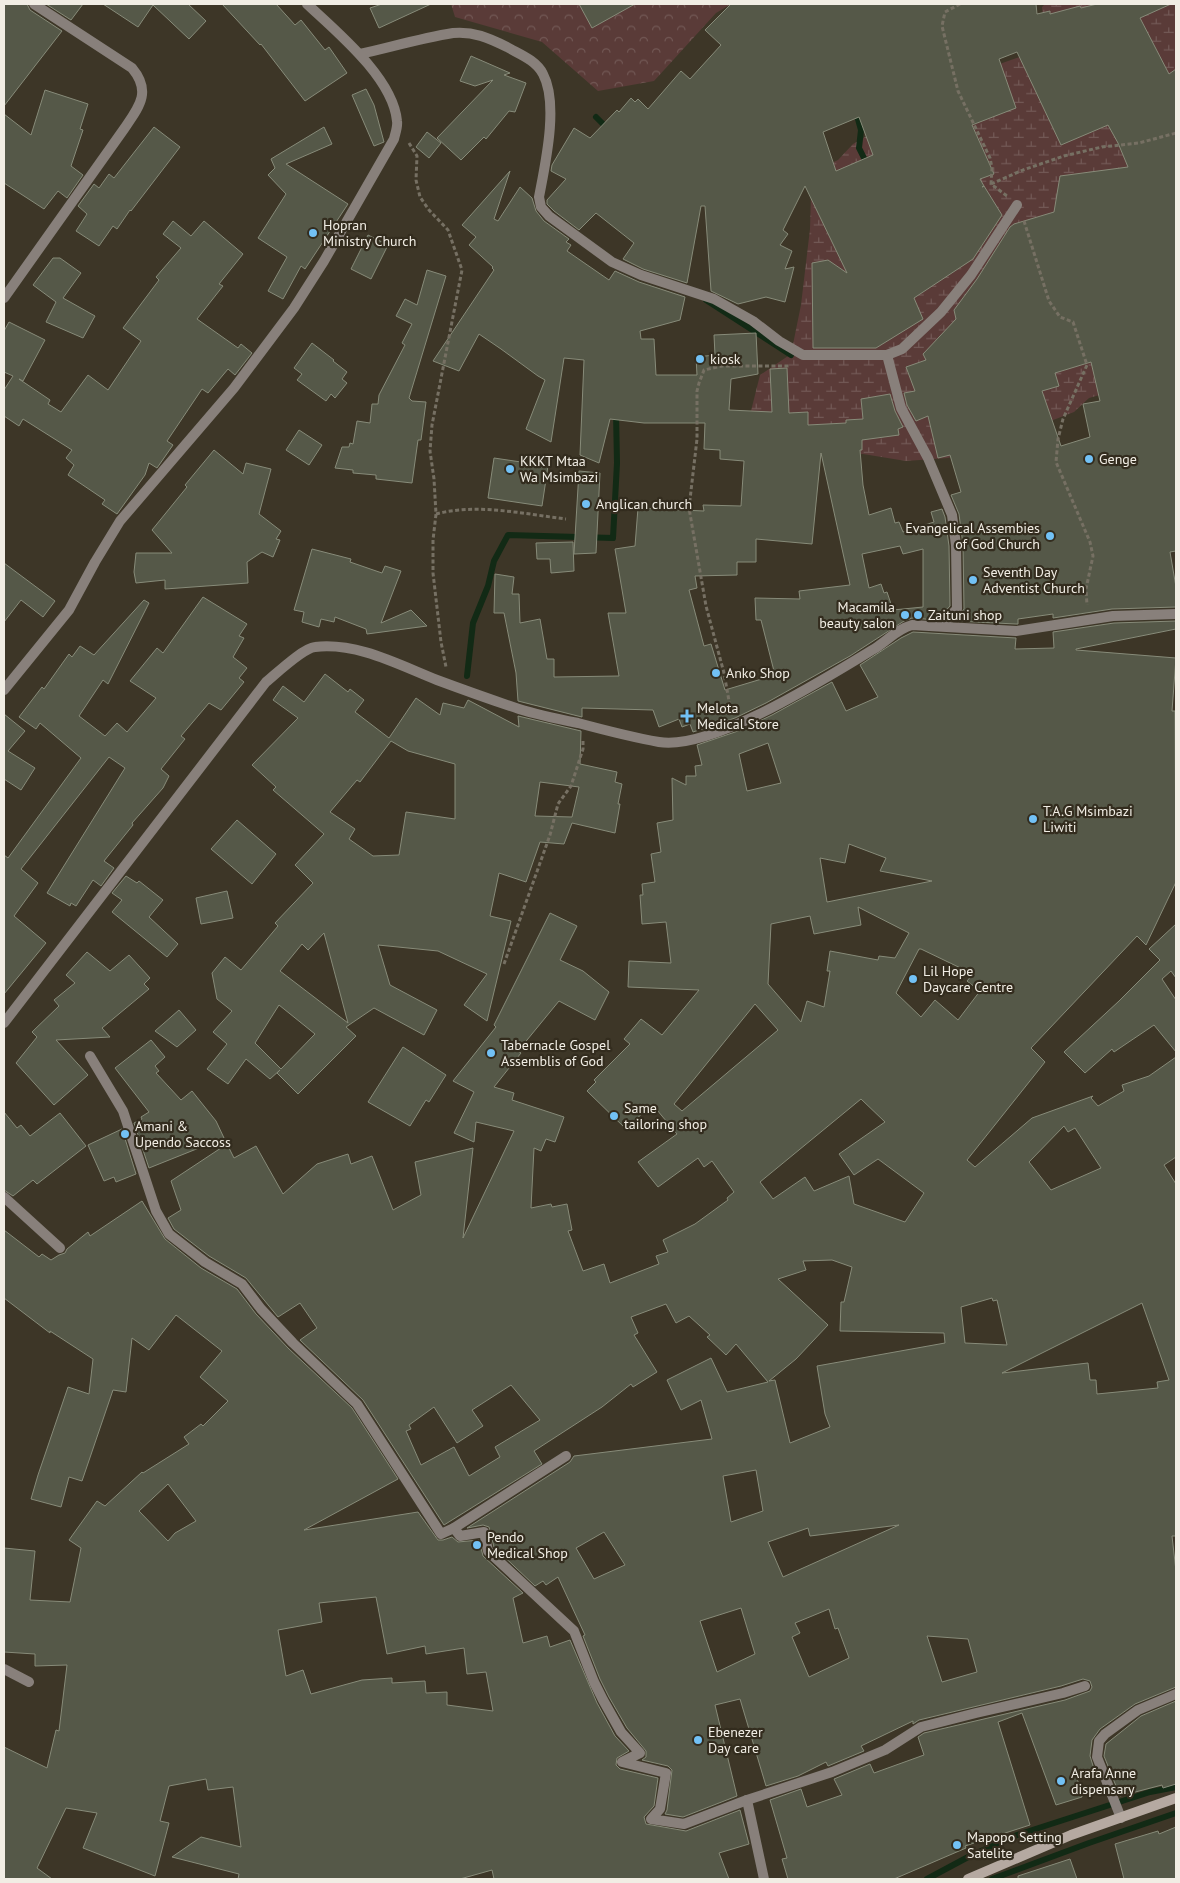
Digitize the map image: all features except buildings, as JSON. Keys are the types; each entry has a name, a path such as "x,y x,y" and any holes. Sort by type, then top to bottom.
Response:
{"main road":[{"path":"968,1879 1071,1835 1176,1798"}],"street":[{"path":"4,298 141,104 140,82 132,68 34,4"},
{"path":"4,690 70,610 95,562 120,522 234,388 294,308 324,261 394,139 398,123 395,110 386,90 360,54 307,4"},
{"path":"360,54 453,33 470,33 487,37 529,58 543,73 549,92 550,138 539,197 542,207 549,216 612,262 641,275 714,299 753,321 778,341 803,355 887,355 902,349 941,312 971,275 1017,205"},
{"path":"887,355 901,408 928,458 952,515 956,545 957,609 940,626"},
{"path":"4,1023 266,682 313,647 343,647 369,653 450,685 521,710 660,742 676,743 714,734 733,725 818,682 875,648 900,629 912,625 1016,631 1114,616 1176,614"},
{"path":"90,1056 122,1111 156,1210 169,1234 205,1262 242,1284 261,1309 293,1343 357,1404 441,1534 454,1528 566,1456"},
{"path":"4,1197 60,1248"},
{"path":"454,1528 460,1536 484,1532 488,1551 574,1632 603,1700 621,1732 640,1753 622,1762 666,1773 660,1809 652,1819 684,1824 747,1800 850,1765 886,1750 921,1728 976,1713 1063,1694 1085,1686"},
{"path":"4,1669 29,1682"},
{"path":"1121,1818 1097,1757 1099,1741 1105,1734 1138,1710 1176,1694"},
{"path":"747,1800 764,1879"}],"path":[{"path":"960,4 945,12 942,26 958,91 990,158 992,168 991,184"},
{"path":"398,123 417,156 416,180 420,197 429,210 448,230 462,270 432,425 430,451 436,514 432,573 440,642 450,685"},
{"path":"991,184 1023,170 1064,156 1102,147 1139,143 1176,133"},
{"path":"991,184 1017,205 1049,301 1060,317 1073,322 1087,365 1063,419 1058,439 1056,462 1090,542 1093,556 1086,596 1090,620"},
{"path":"733,725 724,673 706,606 689,508 697,438 699,383 704,370 722,366 797,365"},
{"path":"436,514 452,510 486,510 566,519"},
{"path":"504,964 550,835 558,804 571,786 580,759 583,749 583,725"}],"green space":[{"path":"451,4 731,4 716,13 654,81 598,91 542,42 455,17"},
{"path":"1045,4 1176,4 1176,385 1142,383 1089,398 1074,412 948,458 906,461 863,454 803,457 751,411 760,375 791,354 801,305 810,229 811,196 817,170 838,160 853,144 977,72 1045,48 1042,7"}],"waterway":[{"path":"856,112 861,130 859,148 868,166"},
{"path":"596,117 609,130"},
{"path":"706,300 791,355"},
{"path":"467,676 473,623 488,586 494,561 508,535 613,538 617,463 616,412"},
{"path":"927,1879 970,1856 1017,1835 1150,1792 1176,1787"},
{"path":"992,1879 1176,1813"}],"place":[{"name":"Hopran Ministry Church","path":"313,233"},
{"name":"kiosk","path":"700,359"},
{"name":"Genge","path":"1089,459"},
{"name":"KKKT Mtaa Wa Msimbazi","path":"510,469"},
{"name":"Anglican church","path":"586,504"},
{"name":"Evangelical Assembies of God Church","path":"1050,536"},
{"name":"Seventh Day Adventist Church","path":"973,580"},
{"name":"Macamila beauty salon","path":"905,615"},
{"name":"Zaituni shop","path":"918,615"},
{"name":"Anko Shop","path":"716,673"},
{"name":"Melota Medical Store","path":"687,716"},
{"name":"T.A.G Msimbazi Liwiti","path":"1033,819"},
{"name":"Lil Hope Daycare Centre","path":"913,979"},
{"name":"Tabernacle Gospel Assemblis of God","path":"491,1053"},
{"name":"Same tailoring shop","path":"614,1116"},
{"name":"Amani & Upendo Saccoss","path":"125,1134"},
{"name":"Pendo Medical Shop","path":"477,1545"},
{"name":"Ebenezer Day care","path":"698,1740"},
{"name":"Arafa Anne dispensary","path":"1061,1781"},
{"name":"Mapopo Setting Satelite","path":"957,1845"}]}
